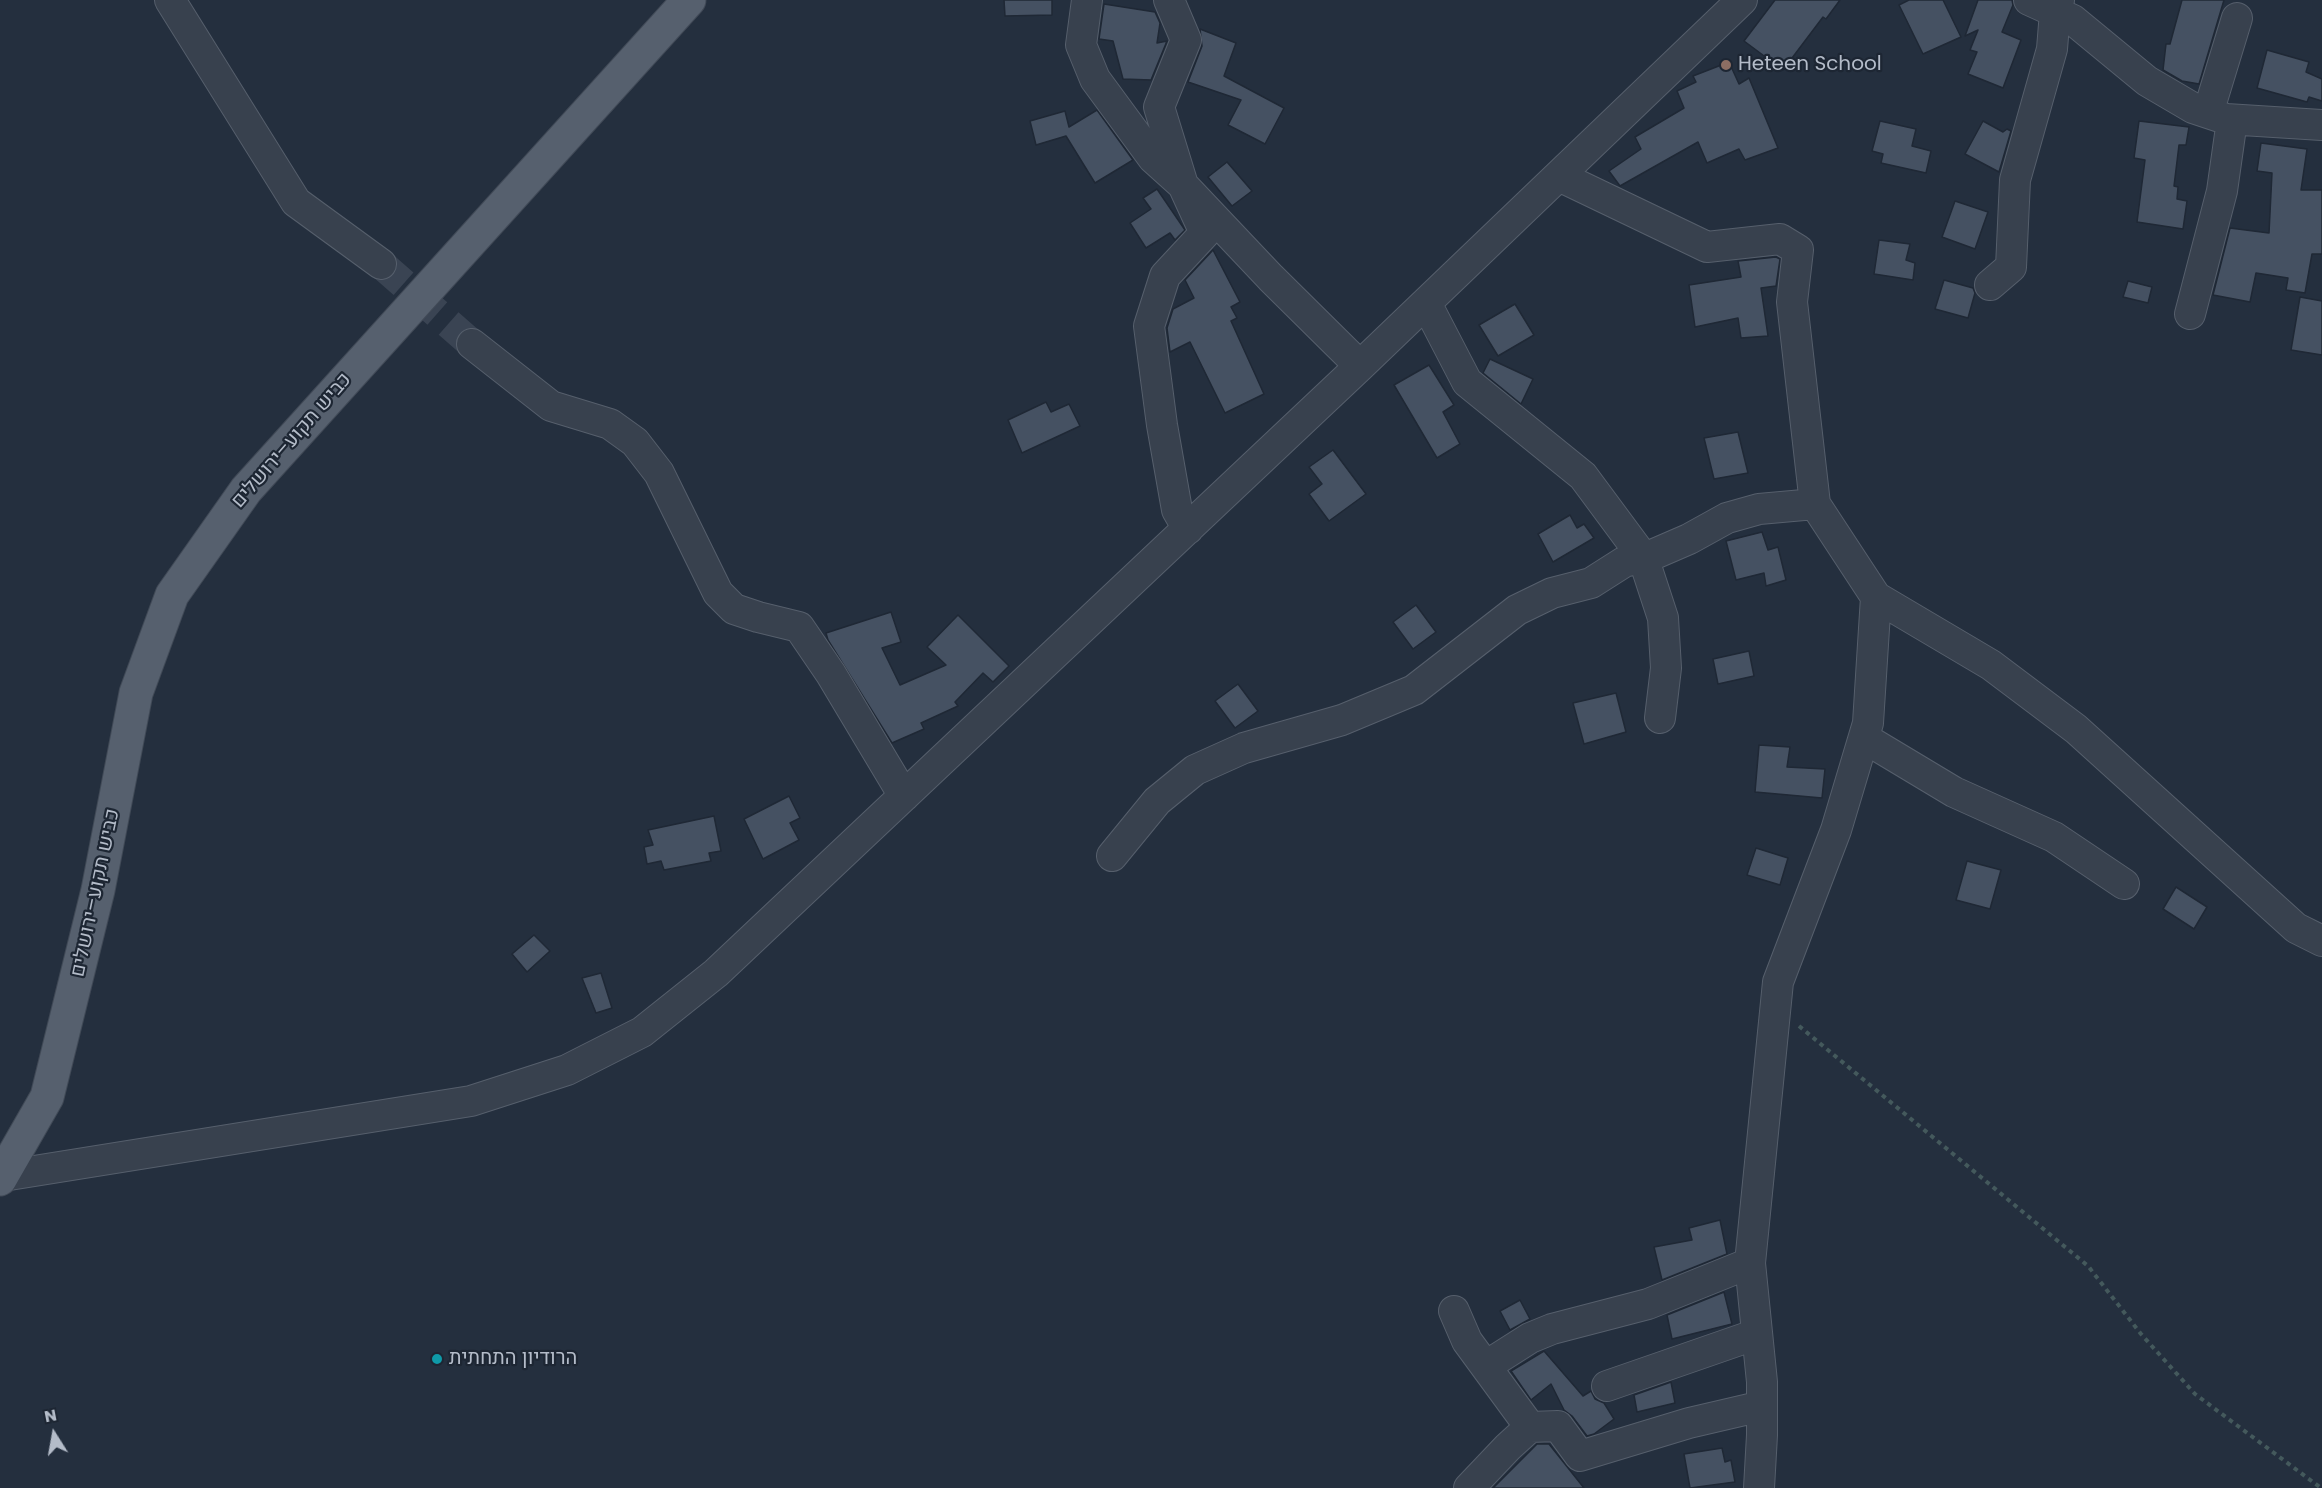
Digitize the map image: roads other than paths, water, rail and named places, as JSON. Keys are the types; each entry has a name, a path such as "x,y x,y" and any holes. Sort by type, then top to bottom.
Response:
{"main road":[{"name":"כביש תקוע–ירושלים","path":"2,1178 47,1097 98,890 136,693 172,595 246,490 689,0"}],"street":[{"path":"170,0 296,202 381,264"},
{"path":"1087,0 1081,45 1095,79 1153,158 1183,185 1271,278 1360,366"},
{"path":"1169,0 1186,40 1158,107 1183,185 1205,233 1165,276 1149,326 1162,425 1177,510 1188,529"},
{"path":"2,1178 471,1101 567,1070 642,1032 716,973 1360,366 1742,0"},
{"path":"2048,4 2073,20 2147,81 2193,108 2220,116 2322,125"},
{"path":"1990,285 2011,267 2015,180 2052,49 2048,4"},
{"path":"2190,314 2222,191 2220,116 2236,18"},
{"path":"1558,176 1707,247 1780,239 1798,250 1792,302 1815,504 1876,597 1991,665 2076,729 2296,928 2322,941"},
{"path":"1426,303 1467,382 1583,476 1643,557 1663,618 1666,668 1660,718"},
{"path":"472,344 551,406 609,424 635,442 659,473 718,593 734,609 799,627 831,674 904,796"},
{"path":"1112,856 1157,801 1195,770 1244,748 1342,720 1414,690 1517,610 1552,593 1591,583 1624,562 1689,539 1727,518 1759,509 1815,504"},
{"path":"1759,1488 1762,1407 1750,1263 1778,982 1836,830 1868,723 1876,597"},
{"path":"1864,738 1954,792 2054,837 2124,884"},
{"path":"1486,1366 1530,1338 1552,1329 1648,1304 1750,1263"},
{"path":"1454,1311 1467,1341 1530,1427"},
{"path":"1607,1386 1757,1334"},
{"path":"1469,1488 1530,1427 1558,1426 1580,1456 1689,1423 1762,1407"}],"tunnel":[{"path":"381,264 472,344"}],"place":[{"name":"Heteen School","path":"1726,65"},
{"name":"הרודיון התחתית","path":"437,1359"}]}
